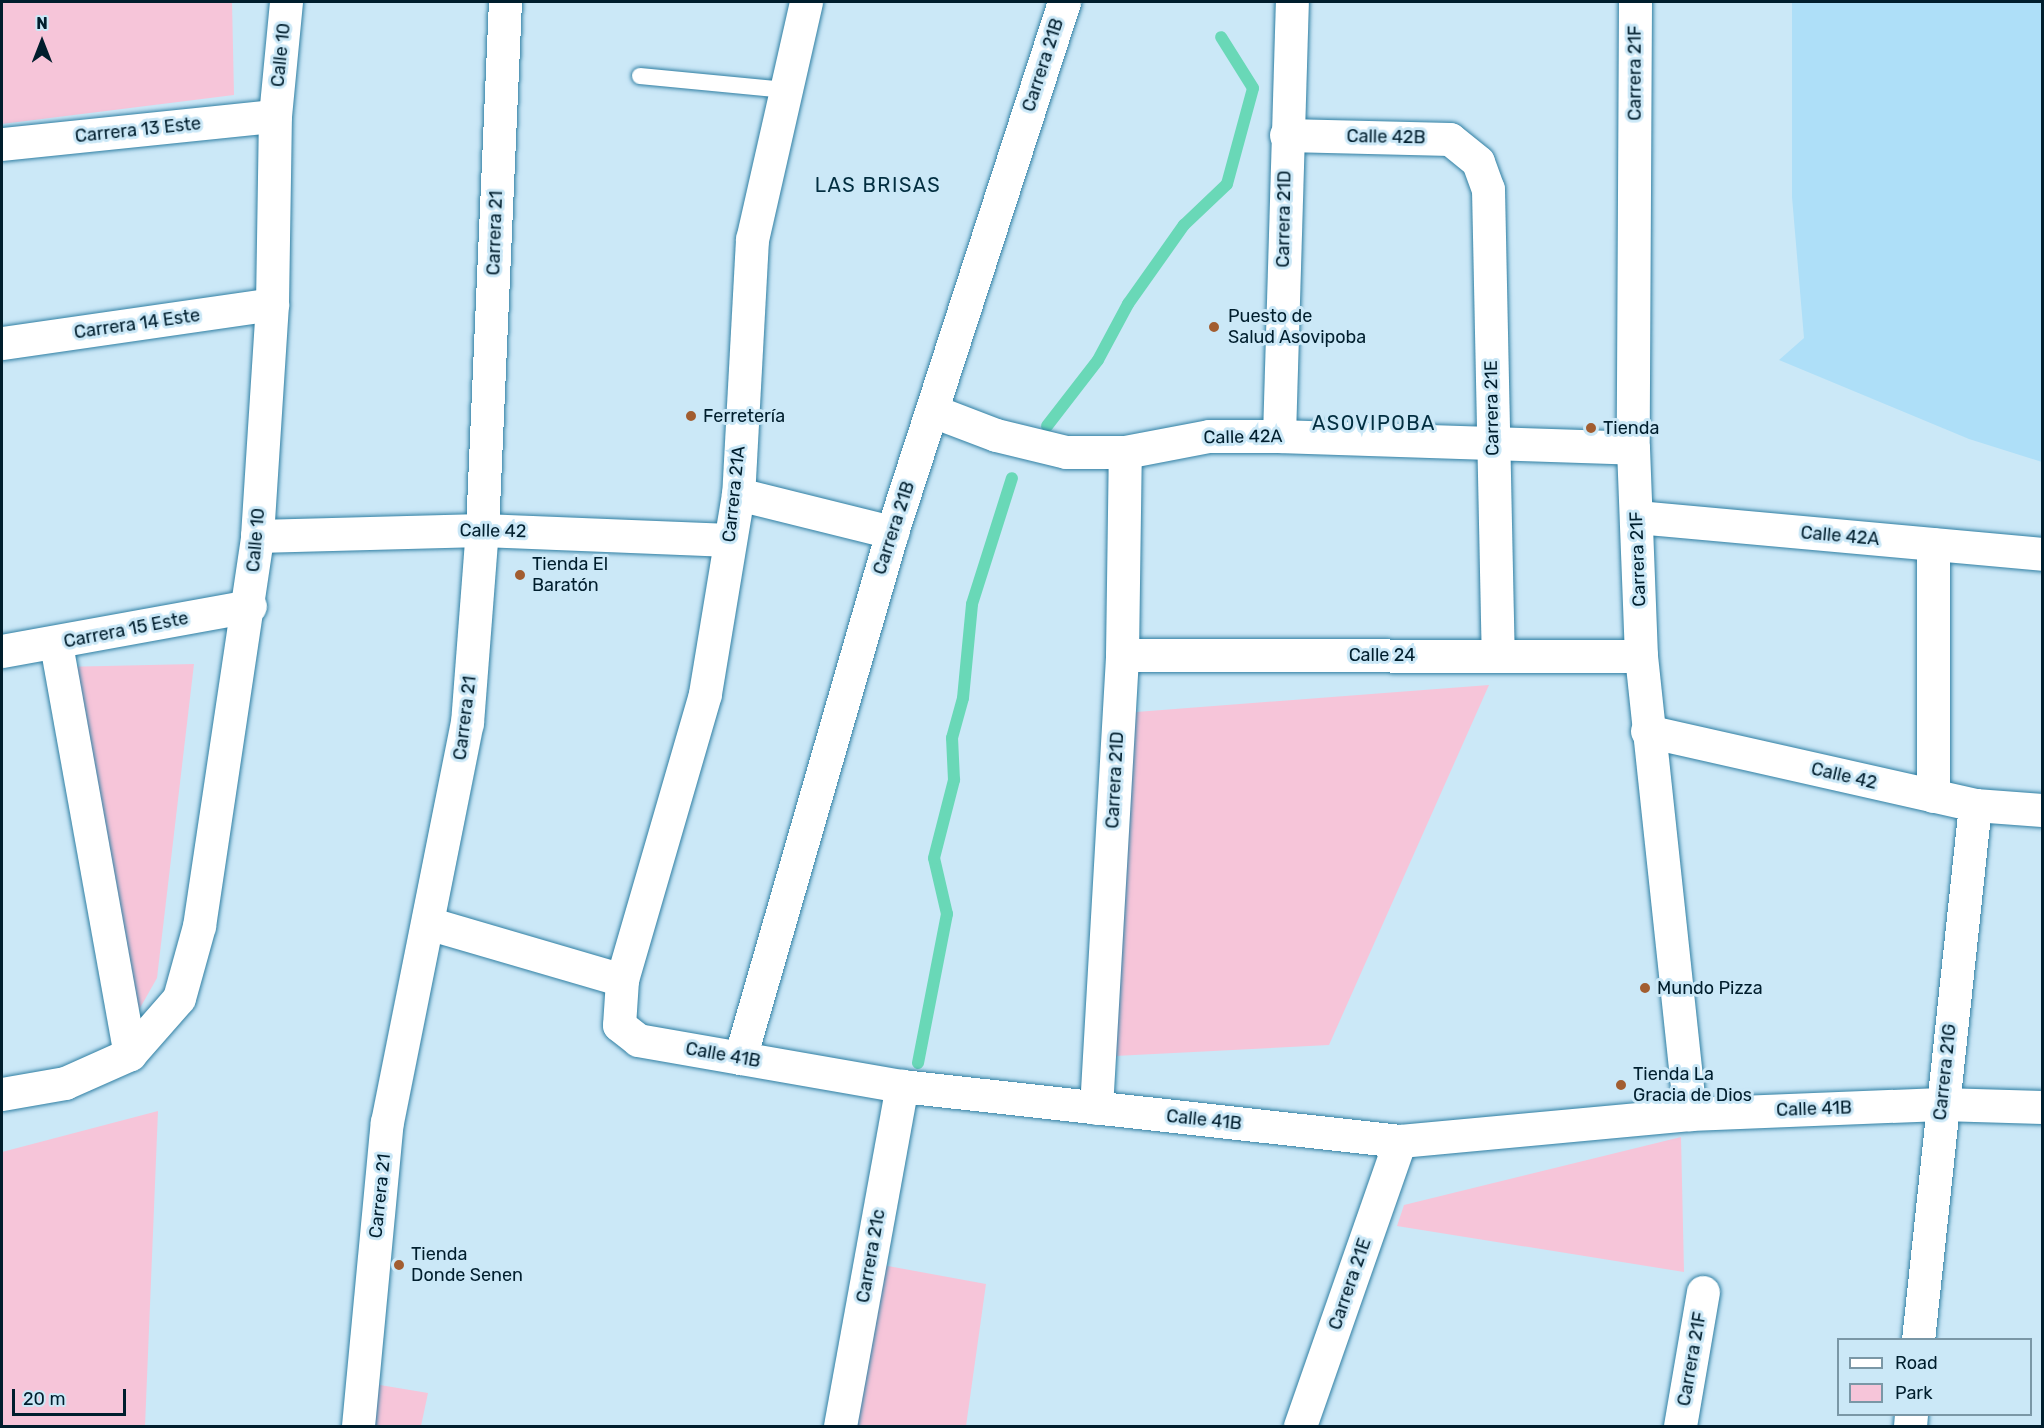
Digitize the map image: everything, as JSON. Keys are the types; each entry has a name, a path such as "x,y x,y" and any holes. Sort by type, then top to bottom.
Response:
{"street":[{"name":"Calle 10","path":"130,1054 179,998 199,926 250,606 257,536 272,304 275,116 286,2"},
{"name":"Carrera 21","path":"358,1426 387,1122 430,924 467,723 483,530 504,2"},
{"name":"Carrera 21A","path":"622,980 705,694 738,494 752,239 806,2"},
{"name":"Carrera 21B","path":"740,1058 892,532 1064,2"},
{"name":"Carrera 21D","path":"1280,436 1286,135 1292,2"},
{"name":"Carrera 21F","path":"1635,2 1633,448 1641,656 1647,731 1690,1114"},
{"name":"Carrera 13 Este","path":"2,144 275,116"},
{"name":"Calle 42B","path":"1286,135 1450,139 1478,162"},
{"name":"Carrera 21E","path":"1478,162 1488,189 1498,656"},
{"name":"Carrera 14 Este","path":"2,343 272,304"},
{"name":"Calle 42A","path":"933,411 996,435 1066,452 1125,452 1209,436 1280,436 1633,448"},
{"name":"Carrera 21D","path":"1096,1108 1122,655 1125,452"},
{"path":"738,494 892,532"},
{"name":"Calle 42A","path":"1637,517 2043,554"},
{"name":"Calle 42","path":"257,536 483,530 730,540"},
{"path":"1933,544 1933,796"},
{"name":"Carrera 15 Este","path":"2,651 56,644 250,606"},
{"path":"2,1094 65,1083 130,1054 56,644"},
{"name":"Calle 24","path":"1122,655 1641,656"},
{"name":"Calle 42","path":"1647,731 1975,805 2043,810"},
{"name":"Carrera 21G","path":"1918,1338 1941,1104 1975,805"},
{"path":"430,924 622,980"},
{"name":"Calle 41B","path":"622,980 620,1025 638,1040 902,1086 1400,1141 1690,1114 1941,1104 2043,1107"},
{"name":"Carrera 21c","path":"840,1426 902,1086"},
{"name":"Carrera 21E","path":"1299,1426 1400,1141"},
{"name":"Carrera 21F","path":"1680,1426 1703,1292"}],"lane":[{"path":"640,76 785,90"}],"shaded area":[{"path":"1792,2 2042,2 2042,462 1969,439 1779,360 1804,338 1792,197"}],"green space":[{"path":"2,2 232,2 234,95 2,124"},
{"path":"194,664 157,978 127,1031 60,667"},
{"path":"1489,685 1329,1045 1115,1056 1136,712"},
{"path":"158,1111 145,1426 2,1426 2,1152"},
{"path":"1681,1137 1684,1272 1397,1226 1404,1205"},
{"path":"877,1264 986,1284 966,1426 850,1426"},
{"path":"368,1383 428,1393 421,1426 366,1426"}],"waterway":[{"path":"1047,426 1098,360 1128,304 1184,225 1227,184 1253,88 1221,37"},
{"path":"918,1063 947,914 934,858 954,780 952,738 963,698 972,604 1012,478"}],"place":[{"name":"Puesto de Salud Asovipoba","path":"1214,327"},
{"name":"Ferretería","path":"691,416"},
{"name":"Tienda","path":"1591,428"},
{"name":"Tienda El Baratón","path":"520,575"},
{"name":"Mundo Pizza","path":"1645,988"},
{"name":"Tienda La Gracia de Dios","path":"1621,1085"},
{"name":"Tienda Donde Senen","path":"399,1265"}],"district":[{"name":"LAS BRISAS","path":"878,185"},
{"name":"ASOVIPOBA","path":"1374,423"}]}
